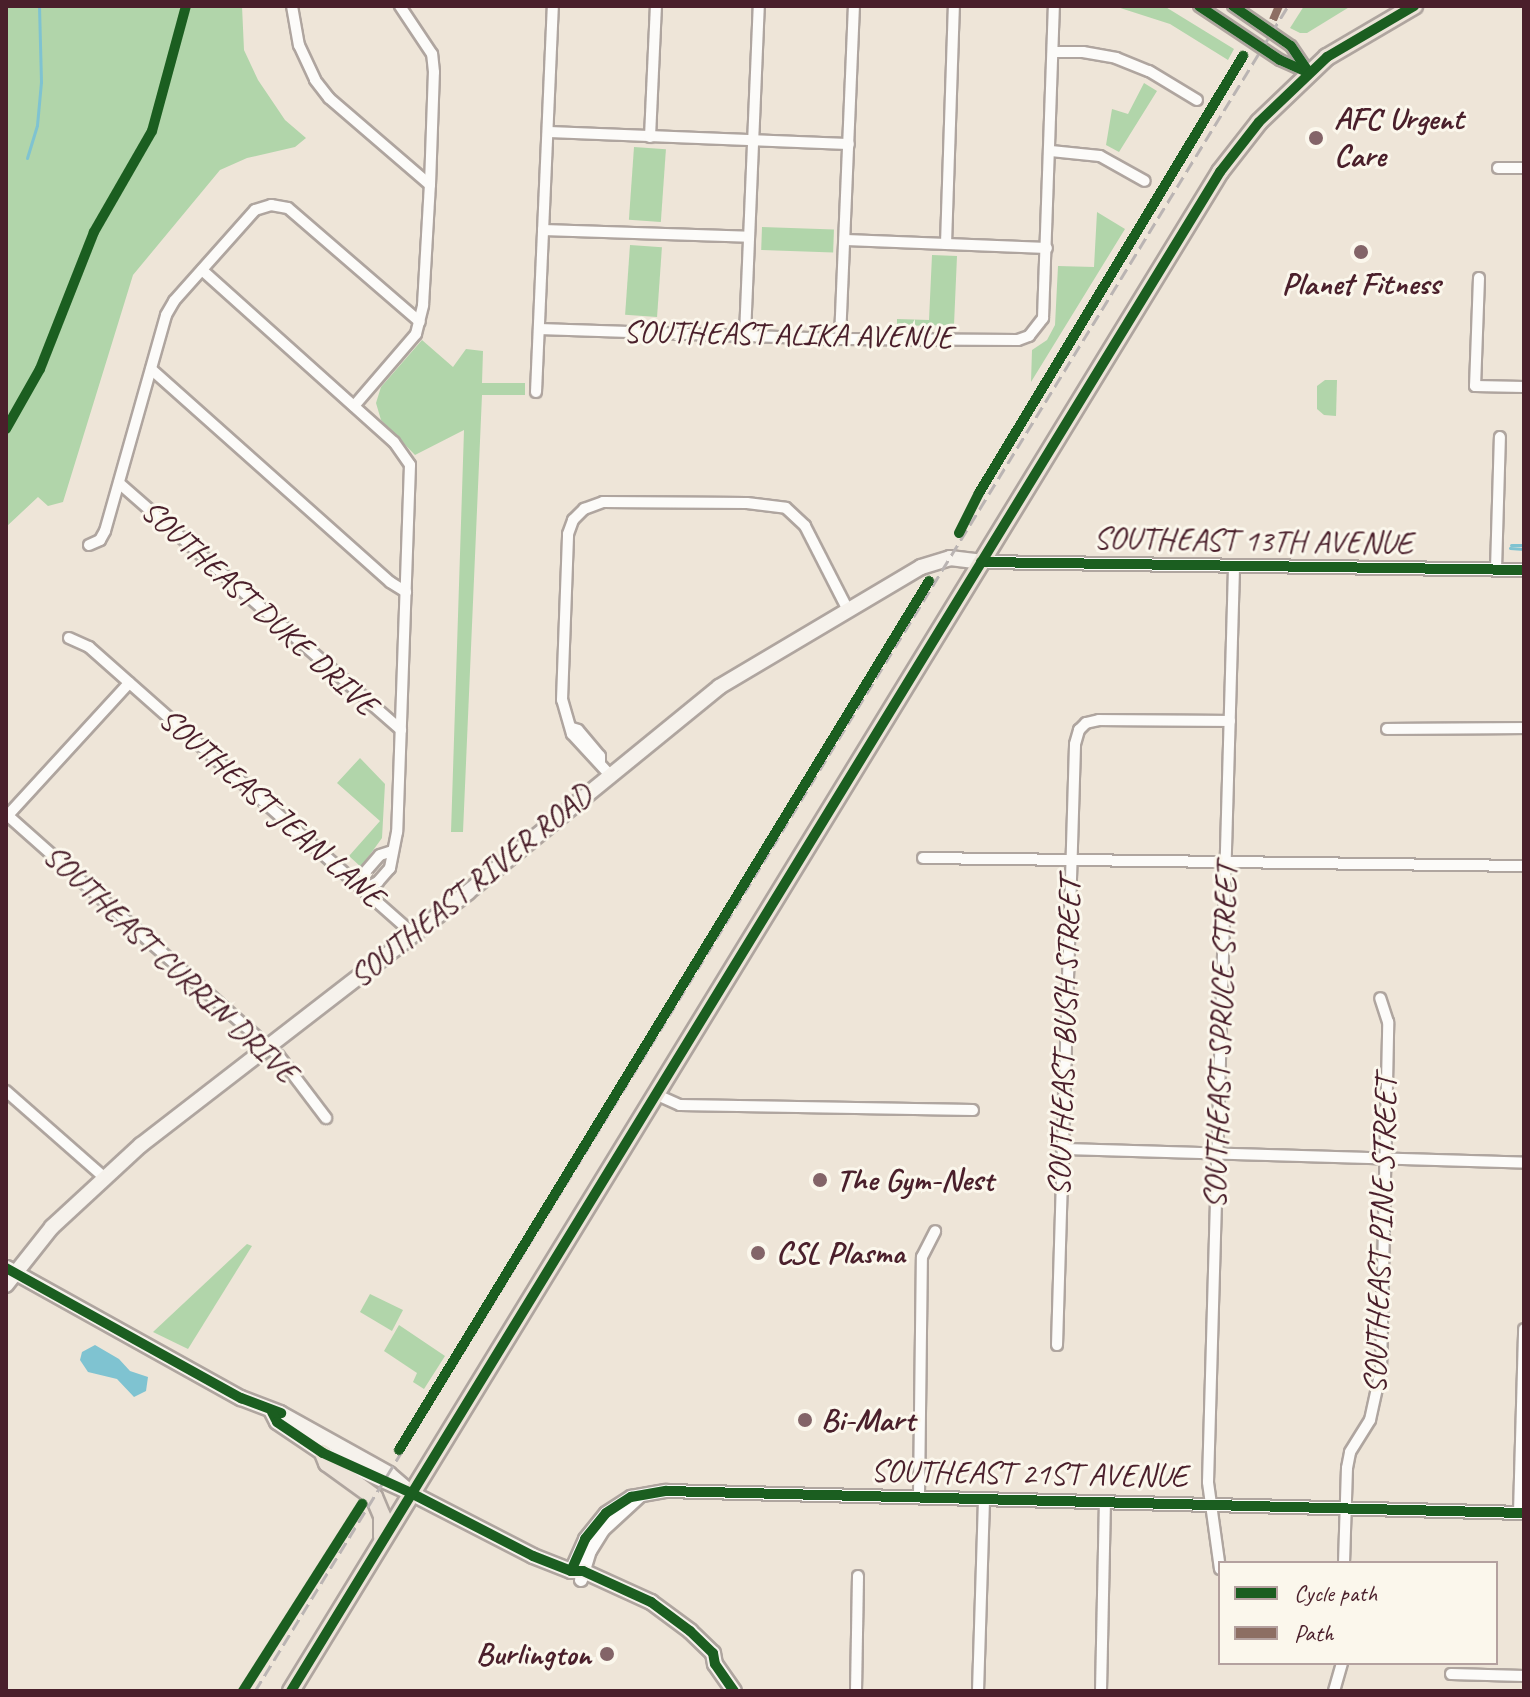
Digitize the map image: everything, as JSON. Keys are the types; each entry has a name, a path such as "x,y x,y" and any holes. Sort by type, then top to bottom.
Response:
{"main road":[{"path":"291,1691 1220,172 1259,122 1309,73 1358,36 1414,6"},
{"name":"SOUTHEAST RIVER ROAD","path":"6,1285 11,1270 52,1227 168,1122 413,934 605,769 719,687 847,608 930,563 955,558 981,562"},
{"path":"11,1270 272,1412 280,1413 389,1474 411,1493"},
{"path":"272,1412 277,1422 323,1453 411,1493 533,1556 634,1592 678,1621 713,1653 715,1664 734,1691"},
{"path":"323,1453 327,1463 374,1497 382,1516 382,1539"}],"street":[{"path":"292,6 299,45 315,80 363,129 430,185"},
{"path":"354,406 410,344 420,322 434,72 432,54 400,6"},
{"path":"536,392 553,6"},
{"path":"650,137 656,6"},
{"path":"745,335 759,6"},
{"path":"840,339 854,6"},
{"path":"946,244 954,6"},
{"path":"846,240 1047,248 1054,6"},
{"path":"1199,6 1280,60 1309,73"},
{"path":"1233,6 1291,46 1309,73"},
{"path":"1053,52 1083,52 1116,58 1149,71 1197,100"},
{"path":"548,132 849,144"},
{"path":"1051,151 1100,156 1145,181"},
{"path":"1498,168 1524,168"},
{"name":"SOUTHEAST DUKE DRIVE","path":"89,545 100,540 166,315 174,301 255,210 280,205 298,215 420,322"},
{"path":"543,230 749,237"},
{"name":"SOUTHEAST ALIKA AVENUE","path":"539,329 840,339 1018,340 1035,332 1043,318 1047,248"},
{"path":"202,270 394,442 410,465 397,832 390,868 378,882 363,890"},
{"path":"1479,278 1475,386 1524,387"},
{"path":"151,369 390,582 406,592"},
{"path":"1496,569 1500,437"},
{"name":"SOUTHEAST DUKE DRIVE","path":"119,483 401,730"},
{"path":"605,769 594,761 572,734 563,709 562,689 568,534 573,520 594,503 763,504 786,508 805,526 847,608"},
{"name":"SOUTHEAST 13TH AVENUE","path":"981,562 1524,570"},
{"name":"SOUTHEAST SPRUCE STREET","path":"1219,1561 1208,1482 1234,567"},
{"name":"SOUTHEAST JEAN LANE","path":"69,638 89,647 413,934"},
{"path":"8,814 129,683"},
{"name":"SOUTHEAST BUSH STREET","path":"1057,1345 1075,744 1079,730 1086,723 1099,720 1230,721"},
{"path":"1387,729 1524,728"},
{"name":"SOUTHEAST CURRIN DRIVE","path":"8,814 279,1056 326,1118"},
{"path":"363,890 366,871 380,855 392,851"},
{"path":"923,858 1524,866"},
{"name":"SOUTHEAST PINE STREET","path":"1344,1561 1350,1452 1370,1420 1381,1370 1388,1022 1380,998"},
{"path":"6,1091 105,1178"},
{"path":"655,1094 680,1105 973,1110"},
{"path":"1062,1149 1524,1163"},
{"path":"919,1495 922,1257 935,1231"},
{"path":"1522,1513 1524,1329"},
{"name":"SOUTHEAST 21ST AVENUE","path":"578,1574 598,1522 616,1505 631,1497 673,1491 1522,1513"},
{"path":"978,1691 984,1498"},
{"path":"1101,1691 1105,1501"},
{"path":"856,1691 858,1576"},
{"path":"1334,1691 1341,1665"},
{"path":"1451,1674 1524,1676"}],"green space":[{"path":"6,6 242,6 244,50 258,80 285,120 306,138 295,147 247,158 220,170 133,275 63,502 48,506 38,497 6,527"},
{"path":"1114,6 1164,6 1234,49 1228,60 1170,24"},
{"path":"1304,6 1351,6 1307,33 1300,33 1290,28"},
{"path":"1144,83 1157,91 1119,152 1106,145 1112,109 1128,114"},
{"path":"634,147 666,149 661,222 629,220"},
{"path":"1097,212 1125,229 1031,382 1032,350 1047,340 1055,325 1058,266 1094,267"},
{"path":"762,227 834,230 833,252 761,250"},
{"path":"630,245 662,247 657,317 625,315"},
{"path":"932,255 957,256 954,325 897,326 897,319 929,320"},
{"path":"422,340 453,367 466,349 483,351 482,383 525,383 525,395 482,395 463,832 451,832 464,430 415,455 381,420 376,403 381,387"},
{"path":"1325,380 1337,380 1336,416 1324,415 1317,409 1317,386"},
{"path":"360,758 385,784 382,838 361,867 349,856 380,821 337,783"},
{"path":"247,1244 252,1246 188,1349 153,1332"},
{"path":"370,1294 403,1310 392,1331 360,1312"},
{"path":"399,1325 445,1356 424,1389 413,1382 417,1373 384,1351"}],"water":[{"path":"95,1345 119,1359 130,1371 148,1377 146,1391 134,1397 117,1379 88,1372 80,1360 82,1352"}],"waterway":[{"path":"27,158 37,125 41,82 39,6"},
{"path":"1511,545 1524,545"},
{"path":"1510,548 1524,549"}],"railway":[{"path":"255,1691 1288,6"}],"marked path":[{"path":"1273,20 1279,6"}],"cycle path":[{"path":"6,429 40,369 94,232 152,131 186,6"},
{"path":"1199,6 1280,60 1309,73"},
{"path":"1233,6 1291,46 1309,73"},
{"path":"291,1691 1220,172 1259,122 1327,57 1414,6"},
{"path":"959,533 979,493 1243,56"},
{"path":"981,562 1524,570"},
{"path":"399,1450 929,581"},
{"path":"6,1268 241,1398 281,1413"},
{"path":"272,1412 277,1422 323,1453 411,1493 533,1556 571,1571 583,1571 651,1602 713,1653 715,1664 734,1691"},
{"path":"571,1571 585,1539 606,1513 631,1497 666,1491 1524,1513"},
{"path":"243,1691 362,1504"}],"place":[{"name":"AFC Urgent Care","path":"1316,138"},
{"name":"Planet Fitness","path":"1361,252"},
{"name":"The Gym-Nest","path":"820,1180"},
{"name":"CSL Plasma","path":"758,1253"},
{"name":"Bi-Mart","path":"805,1420"},
{"name":"Burlington","path":"607,1654"}]}
